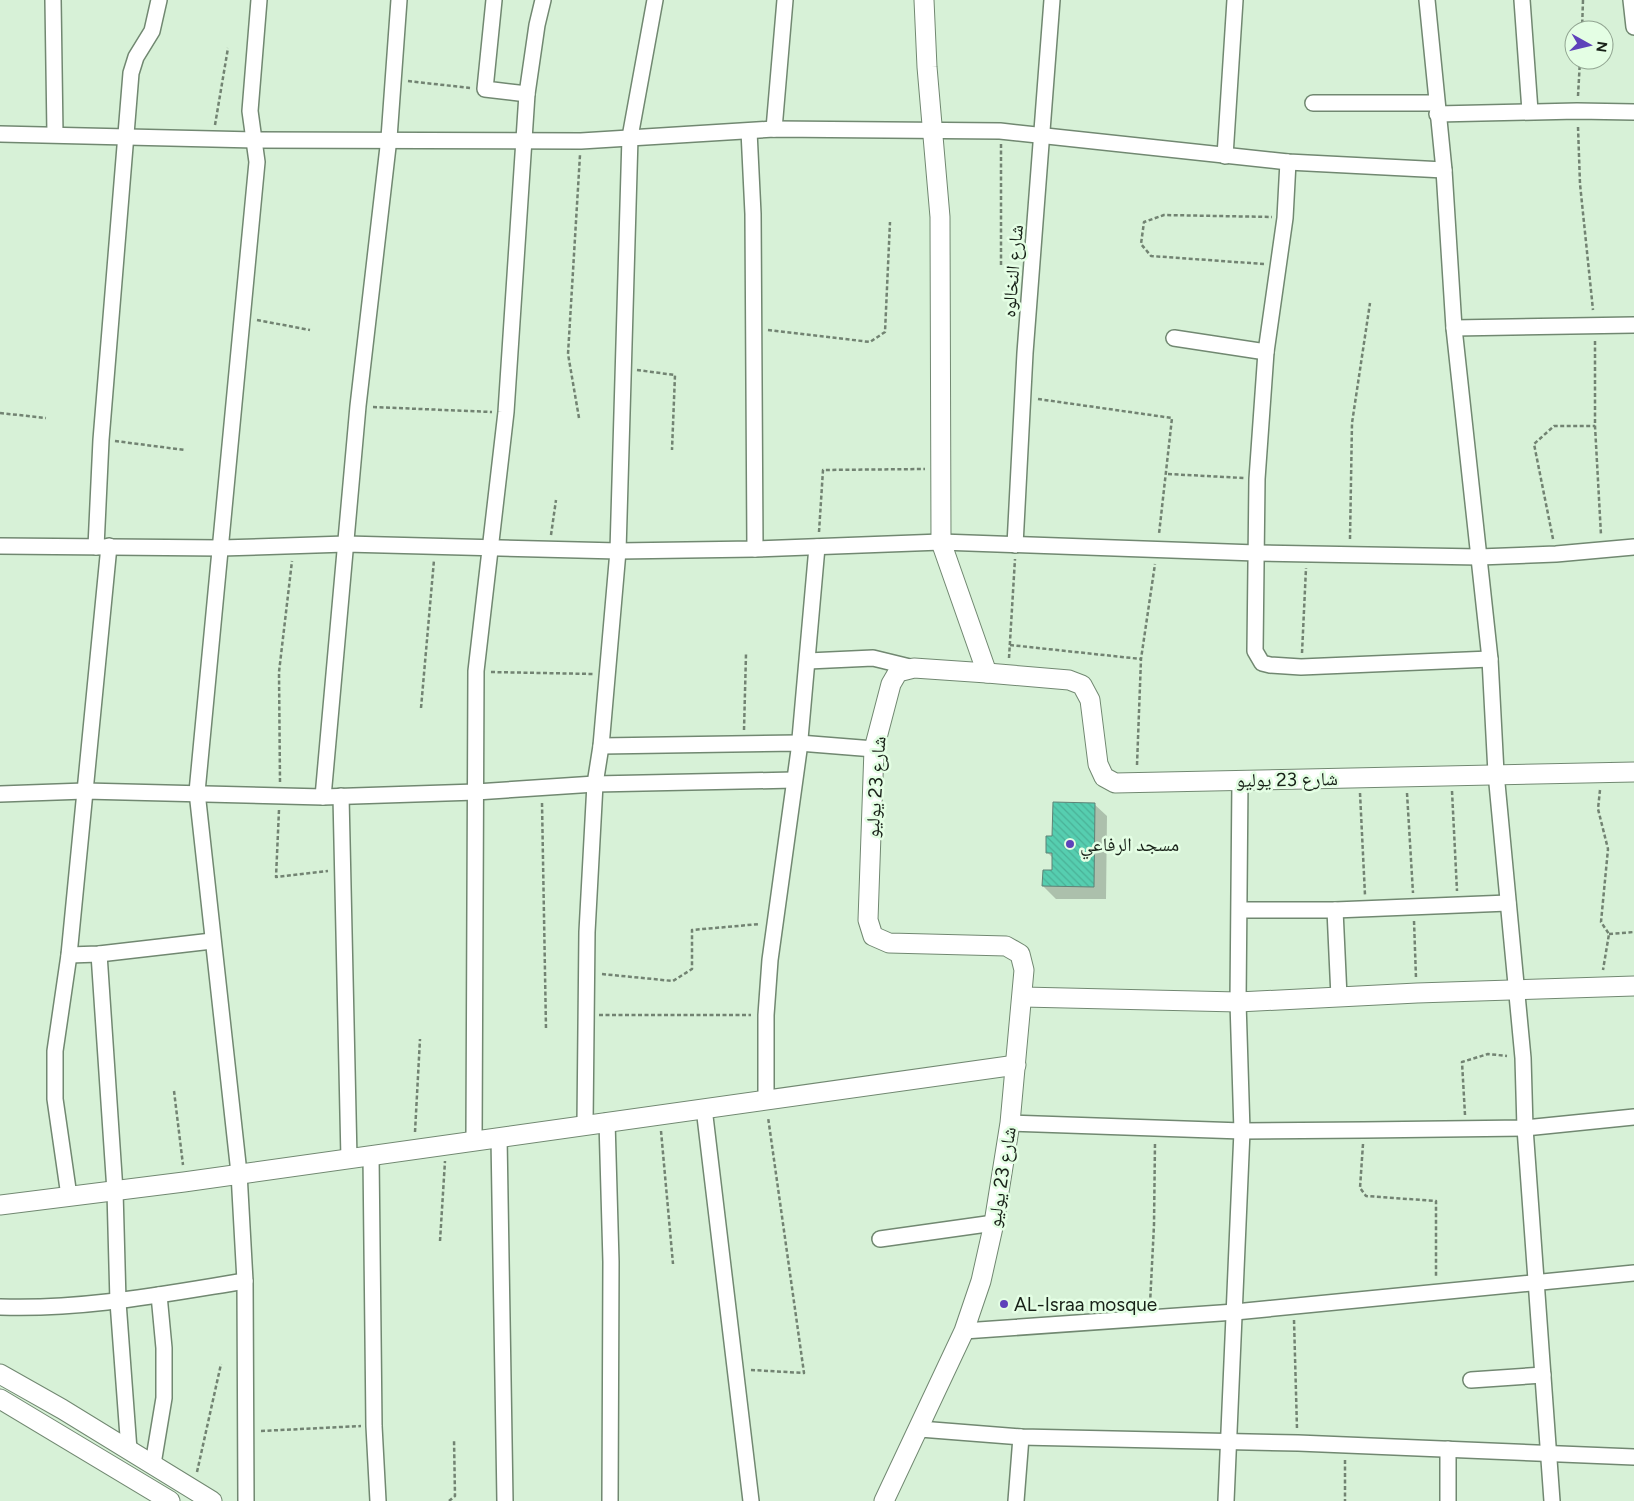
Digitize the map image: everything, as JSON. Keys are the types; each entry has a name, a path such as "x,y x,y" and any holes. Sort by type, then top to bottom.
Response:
{"street":[{"path":"53,0 55,134"},
{"path":"69,1196 55,1099 54,1077 69,955 85,791 102,547 101,440 124,136 133,64 152,32 159,0"},
{"path":"246,1501 245,1281 239,1173 197,792 257,162 250,111 259,0"},
{"path":"323,796 358,406 389,138 399,0"},
{"path":"494,0 485,89 528,94"},
{"path":"474,1140 476,671 506,412 528,94 537,25 543,0"},
{"path":"585,1124 586,972 595,784 618,551 630,137 655,0"},
{"path":"774,130 785,0"},
{"path":"924,0 924,27 938,174 941,262 939,469 941,542 987,673"},
{"name":"شارع النخالوه","path":"1015,545 1025,353 1052,0"},
{"path":"1225,156 1234,0"},
{"path":"1428,0 1436,109 1444,170 1454,328 1490,659 1496,773 1523,1058 1526,1128 1552,1501"},
{"path":"1522,0 1530,111"},
{"path":"1632,0 1634,27"},
{"path":"1313,103 1436,109 1634,112"},
{"path":"0,134 213,137 255,140 389,138 581,140 774,130 1000,131 1043,134 1288,162 1444,170"},
{"path":"749,131 753,214 752,329 755,549"},
{"path":"1288,162 1285,218 1266,352 1257,479 1255,651 1262,663 1270,666 1301,667 1490,659"},
{"path":"1454,328 1634,324"},
{"path":"1174,338 1266,352"},
{"path":"0,546 221,548 346,544 618,551 755,549 941,542 1350,556 1479,557 1556,554 1634,547"},
{"path":"766,1101 766,1015 774,923 799,743 818,547"},
{"path":"808,661 873,658 914,668"},
{"name":"شارع 23 يوليو","path":"884,1501 920,1429 964,1331 981,1281 994,1223 1010,1123 1024,970 1020,954 1006,946 889,943 873,936 868,920 874,749 891,684 898,672 914,668 987,673 1069,680 1082,686 1090,700 1098,764 1104,777 1115,782 1406,777 1496,773 1634,772"},
{"path":"600,746 743,742 799,743 874,749"},
{"path":"0,794 85,791 342,796 476,792 595,784 794,780"},
{"path":"1226,1501 1242,1131 1238,1002 1240,780"},
{"path":"342,796 349,1159"},
{"path":"1240,910 1335,910 1508,903"},
{"path":"1335,910 1339,997"},
{"path":"69,955 99,954 212,941"},
{"path":"99,954 115,1190 118,1302 129,1450"},
{"path":"1023,997 1238,1002 1417,993 1634,986"},
{"path":"0,1205 184,1182 585,1124 766,1101 1016,1065"},
{"path":"704,1108 752,1501"},
{"path":"1010,1123 1242,1131 1364,1130 1526,1128 1634,1117"},
{"path":"607,1121 611,1262 610,1501"},
{"path":"499,1137 505,1501"},
{"path":"371,1155 374,1426 378,1501"},
{"path":"880,1239 994,1223"},
{"path":"964,1331 1294,1307 1537,1281 1634,1273"},
{"path":"0,1307 44,1308 118,1302 245,1281"},
{"path":"153,1464 164,1398 164,1348 159,1295"},
{"path":"0,1374 84,1422 212,1501"},
{"path":"1471,1380 1543,1375"},
{"path":"0,1399 73,1441 170,1501"},
{"path":"73,1441 84,1422"},
{"path":"920,1429 1021,1437 1298,1443 1634,1457"},
{"path":"1016,1501 1021,1437"},
{"path":"1448,1448 1448,1501"}],"path":[{"path":"1583,20 1584,0"},
{"path":"213,137 228,48"},
{"path":"1579,70 1577,111 1580,184 1595,325 1595,426 1602,549"},
{"path":"394,80 485,89"},
{"path":"1000,131 1001,265"},
{"path":"579,418 568,354 581,140"},
{"path":"1278,264 1151,256 1141,244 1144,222 1164,215 1285,218"},
{"path":"752,329 870,342 886,332 890,222"},
{"path":"1350,556 1352,423 1370,303"},
{"path":"243,318 310,330"},
{"path":"623,369 675,375 672,450"},
{"path":"1024,397 1172,418 1168,474 1141,659 1136,783"},
{"path":"358,406 506,412"},
{"path":"0,413 46,418"},
{"path":"1556,554 1534,444 1554,426 1595,426"},
{"path":"101,440 185,450"},
{"path":"818,547 823,470 939,469"},
{"path":"1168,474 1257,479"},
{"path":"550,549 556,500"},
{"path":"293,545 279,672 280,796 276,877 343,870"},
{"path":"1008,675 1015,545"},
{"path":"421,708 435,546"},
{"path":"1301,667 1307,554"},
{"path":"1010,645 1141,659"},
{"path":"743,742 746,654"},
{"path":"476,671 607,675"},
{"path":"1601,773 1598,809 1608,849 1601,922 1608,934 1601,987"},
{"path":"1451,775 1457,905"},
{"path":"1360,777 1366,909"},
{"path":"1406,777 1417,993"},
{"path":"542,788 546,1029"},
{"path":"586,972 673,981 692,968 692,930 774,923"},
{"path":"1608,934 1634,932"},
{"path":"586,1015 766,1015"},
{"path":"415,1149 420,1039"},
{"path":"1466,1129 1462,1062 1488,1054 1523,1058"},
{"path":"174,1091 184,1182"},
{"path":"736,1370 804,1373 766,1101"},
{"path":"660,1114 673,1264"},
{"path":"1149,1319 1154,1225 1155,1128"},
{"path":"1364,1130 1360,1188 1366,1196 1436,1201 1436,1292"},
{"path":"440,1241 446,1144"},
{"path":"1294,1307 1298,1443"},
{"path":"191,1488 200,1466 221,1364"},
{"path":"247,1431 374,1426"},
{"path":"448,1501 455,1496 454,1439"},
{"path":"1345,1445 1345,1501"}],"building":[{"name":"مسجد الرفاعي","path":"1053,802 1095,803 1094,887 1042,886 1043,870 1052,870 1052,853 1046,853 1046,836 1052,836"}],"place":[{"name":"مسجد الرفاعي","path":"1070,844"},
{"name":"AL-Israa mosque","path":"1004,1304"}]}
